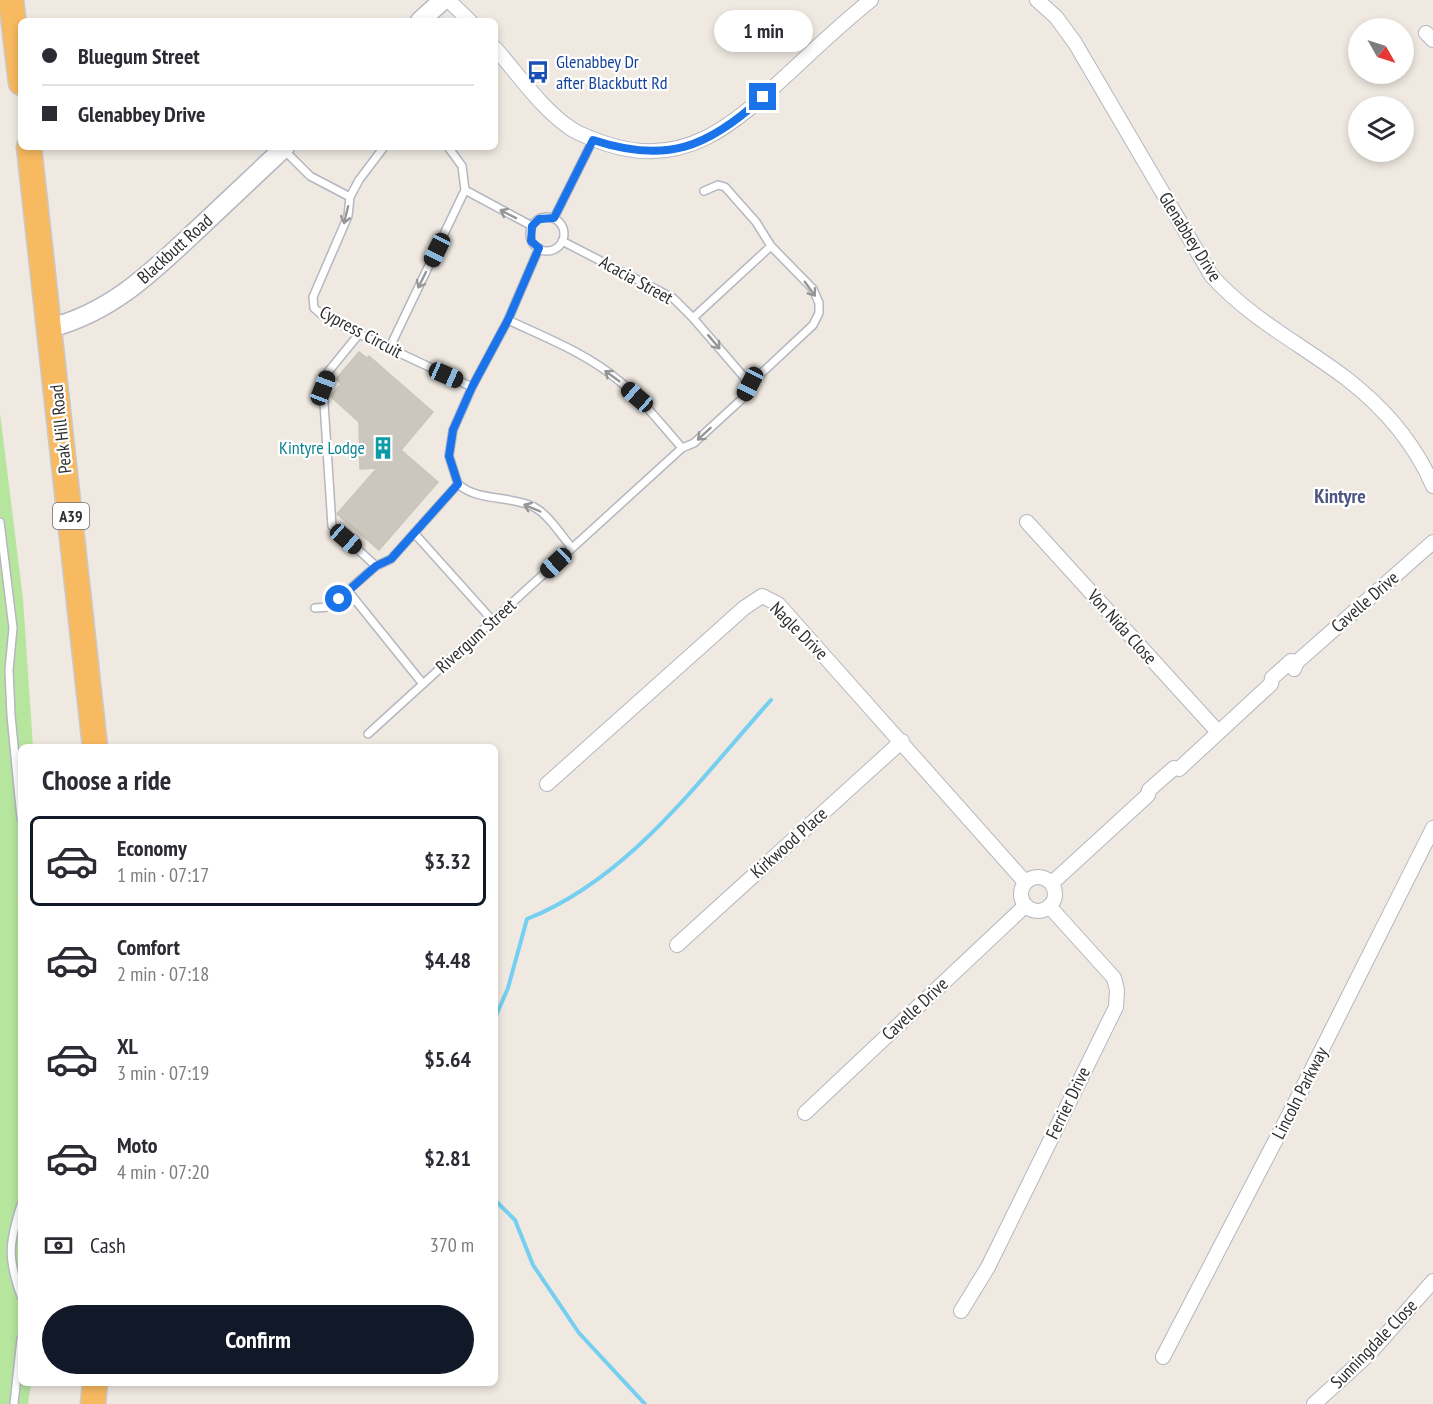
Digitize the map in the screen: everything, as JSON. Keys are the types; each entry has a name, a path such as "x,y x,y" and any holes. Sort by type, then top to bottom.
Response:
{"highway":[{"path":"10,0 18,60"},
{"name":"Peak Hill Road","path":"29,150 95,744"},
{"path":"93,1404 95,1386"}],"street":[{"path":"423,18 443,0"},
{"path":"448,0 467,18"},
{"path":"498,51 553,113 573,130 593,140 622,149 658,152 695,145 722,131 747,112 842,23 871,0"},
{"name":"Glenabbey Drive","path":"1037,0 1056,17 1075,43 1211,275 1228,294 1263,323 1367,395 1428,457 1433,486"},
{"name":"Blackbutt Road","path":"50,328 66,324 114,302 146,278 282,150"},
{"name":"Von Nida Close","path":"1027,522 1218,732"},
{"name":"Cavelle Drive","path":"1052,883 1148,795 1149,790 1174,768 1179,769 1271,684 1276,685 1297,667 1297,662 1433,542"},
{"name":"Nagle Drive","path":"547,784 744,608 762,596 778,604 1025,882"},
{"name":"Kirkwood Place","path":"677,945 902,741"},
{"name":"Lincoln Parkway","path":"1163,1357 1297,1099 1433,828"},
{"path":"1039,876 1052,883 1054,898 1049,906 1040,911 1025,906 1020,891 1025,882 1039,876"},
{"name":"Cavelle Drive","path":"805,1113 1025,906"},
{"name":"Ferrier Drive","path":"961,1311 988,1267 1116,1007 1117,990 1114,978 1049,906"},
{"name":"Sunningdale Close","path":"1314,1404 1370,1353 1433,1281"}],"lane":[{"path":"554,218 593,140"},
{"path":"286,150 310,176 350,197"},
{"name":"Cypress Circuit","path":"382,150 359,180 350,197 348,216 313,297 314,308 322,315 358,334 472,387"},
{"path":"389,349 465,190 462,166 450,150"},
{"path":"693,318 771,246 756,222 725,187 718,185 704,191"},
{"path":"465,190 532,226"},
{"path":"554,218 562,225 562,241 555,249 539,248 531,241 532,226 539,219 554,218"},
{"name":"Acacia Street","path":"562,241 663,292 693,318 750,384"},
{"name":"Rivergum Street","path":"368,734 682,448 694,443 743,398 750,384 813,325 819,313 819,303 813,289 771,246"},
{"path":"539,248 508,320 472,387 450,443 449,456 458,484 466,492 531,505 541,512 572,548"},
{"path":"508,320 585,357 617,379 637,397 682,448"},
{"path":"358,334 328,372 323,388 332,526 376,566"},
{"path":"315,608 329,607 376,566 391,559 458,484"},
{"path":"0,522 13,628 9,670 18,787"},
{"path":"415,534 494,621"},
{"path":"348,591 423,684"},
{"path":"18,1214 10,1240 10,1254 18,1287"},
{"path":"14,1404 18,1367"}],"green space":[{"path":"0,413 23,599 33,744 18,744 18,1386 31,1386 28,1404 0,1404"}],"building":[{"name":"Kintyre Lodge","path":"359,352 367,358 369,356 433,412 401,450 438,482 379,550 337,514 377,468 360,469 359,422 330,396 341,384 336,379"}],"waterway":[{"path":"498,1011 508,988 527,919 564,901 598,879 630,853 689,794 771,700"},
{"path":"498,1203 515,1220 533,1265 579,1333 645,1404"}],"place":[{"name":"Glenabbey Dr after Blackbutt Rd","path":"538,72"},
{"name":"Kintyre Lodge","path":"383,448"}],"district":[{"name":"Kintyre","path":"1340,496"}],"route":[{"path":"339,599 376,566 391,559 458,484 449,456 453,430 472,387 508,320 539,248 531,241 530,231 539,219 554,218 593,140 622,149 658,152 695,145 722,131 763,97"}]}
